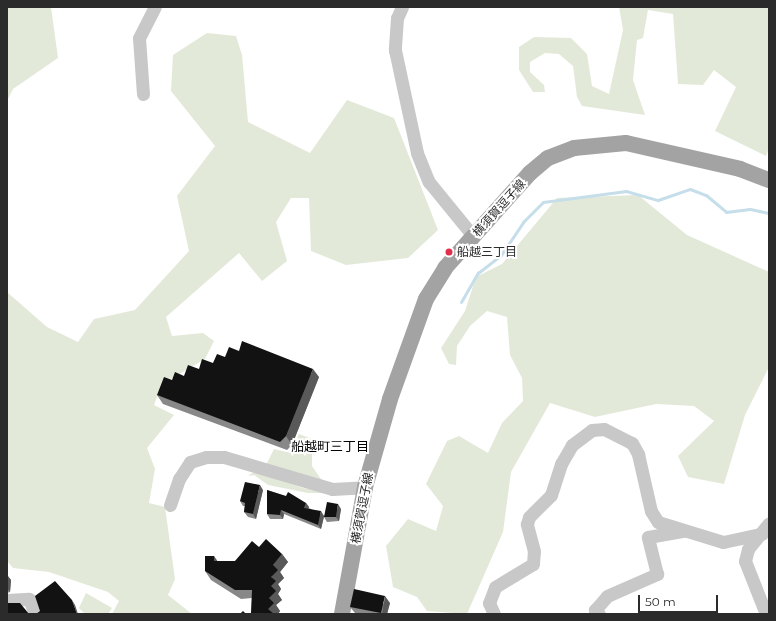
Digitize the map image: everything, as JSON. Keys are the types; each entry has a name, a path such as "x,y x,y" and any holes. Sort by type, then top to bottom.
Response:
{"main road":[{"name":"横須賀逗子線","path":"342,614 365,487 390,399 426,299 445,268 530,173 548,158 574,148 599,143 655,148 769,180"}],"street":[{"path":"143,94 139,38 155,7"},
{"path":"402,7 396,24 395,50 417,153 429,182 473,236"},
{"path":"494,614 490,603 495,587 533,564 534,551 527,524 530,517 551,495 561,464 572,445 587,432 604,429 632,443 638,454 651,511 658,522 724,542 762,534"},
{"path":"170,505 179,479 190,462 206,457 224,457 332,488 365,487"},
{"path":"766,614 744,561 748,549 762,534 769,523"},
{"path":"599,614 595,610 606,596 657,574 648,537 685,531"},
{"path":"7,600 29,599 35,614"}],"green space":[{"path":"7,7 51,7 58,58 13,89 7,101"},
{"path":"619,7 769,7 769,148 766,156 715,131 736,87 714,70 703,85 678,84 673,14 648,10 643,38 637,40 633,80 645,115 582,106 577,97 573,66 559,54 545,53 530,62 530,72 544,85 545,92 533,92 519,70 519,47 534,37 571,38 587,54 592,86 609,94 623,30"},
{"path":"207,33 236,36 242,55 248,122 310,153 347,100 394,118 438,230 408,258 346,265 311,251 309,198 291,198 276,222 287,261 262,281 239,253 166,317 172,336 203,333 214,341 205,359 162,384 154,405 174,415 147,448 155,469 149,503 165,507 175,579 168,595 192,614 112,614 119,601 108,592 49,572 13,568 7,561 7,292 47,327 78,342 94,319 135,310 189,251 177,196 215,146 171,91 173,55"},
{"path":"638,195 687,235 769,272 769,367 745,415 724,484 688,477 678,456 714,421 694,406 656,404 595,417 550,403 511,472 503,532 467,614 427,611 417,597 393,587 386,546 408,519 436,531 443,506 426,484 447,441 459,436 488,453 502,423 523,401 522,378 510,355 507,317 487,311 470,326 457,346 456,365 449,364 441,348 465,311 476,277 502,264 557,198"},
{"path":"299,434 312,439 312,466 323,482 266,465 274,449 291,453"},
{"path":"255,471 303,488 331,493 308,493 268,485 254,475 248,476"},
{"path":"86,593 112,608 108,614 85,614 79,608"}],"building":[{"path":"242,341 313,369 286,436 280,442 157,395 164,377 172,380 175,372 184,376 188,365 199,369 202,359 213,363 217,354 225,357 229,347 239,351"},
{"path":"245,482 260,485 253,514 244,512 245,503 240,501"},
{"path":"267,490 286,496 288,492 306,503 304,508 321,511 318,525 281,510 280,515 267,514"},
{"path":"327,502 338,504 336,517 324,517"},
{"path":"266,539 282,554 273,565 278,570 271,577 276,581 271,586 276,591 269,598 274,603 268,609 274,614 251,614 252,590 235,590 205,571 205,556 214,556 214,561 235,561 252,541 259,547"},
{"path":"55,581 72,600 77,614 36,614 40,611 35,596"},
{"path":"354,589 385,596 381,613 350,607"},
{"path":"7,603 20,603 29,614 7,614"}],"waterway":[{"path":"461,302 478,273 501,255 523,222 543,202 626,191 658,200 690,189 706,195 726,212 750,209 769,213"}],"place":[{"name":"船越三丁目","path":"449,252"}],"district":[{"name":"船越町三丁目","path":"330,446"}]}
